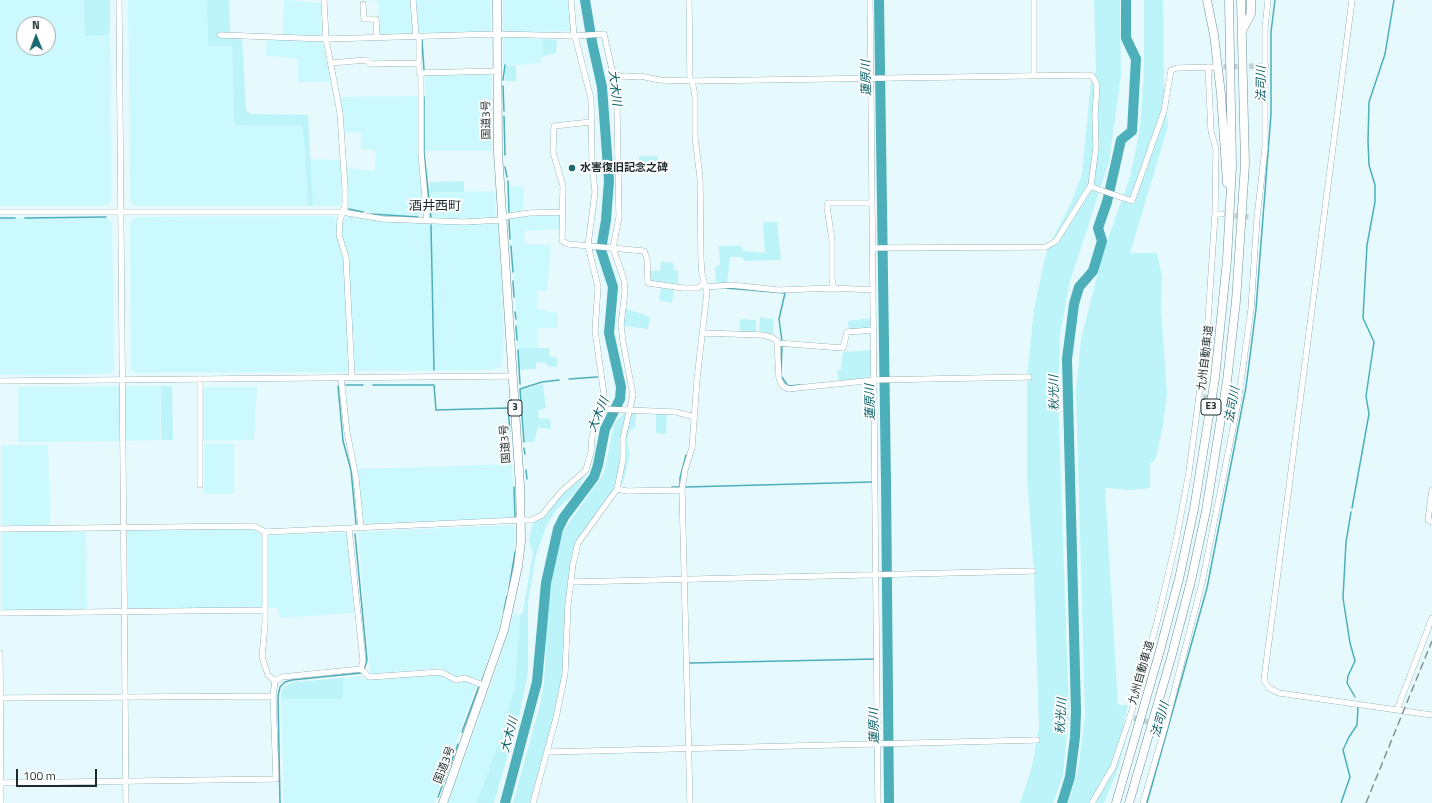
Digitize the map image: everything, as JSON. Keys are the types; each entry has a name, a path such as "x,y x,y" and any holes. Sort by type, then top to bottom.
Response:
{"highway":[{"name":"国道3号","path":"443,803 495,660 511,607 518,566 521,520 502,218 496,34 497,0"},
{"path":"1207,0 1214,35 1222,94 1230,219"},
{"name":"九州自動車道","path":"1116,803 1179,579 1194,509 1220,342 1230,219 1232,108 1229,0"},
{"name":"E3","path":"1129,803 1171,658 1190,581 1206,511 1225,395 1236,301 1243,196 1245,108 1241,0"},
{"path":"1242,30 1250,14 1251,0"}],"street":[{"path":"119,0 126,803"},
{"path":"324,0 326,39 340,113 345,206 340,220 339,235 346,257 352,378"},
{"path":"413,0 418,36 419,73 421,73 421,154 427,221"},
{"path":"0,529 254,526 265,532 532,520 542,515 561,492 586,470 591,452 592,437 602,409 604,388 596,344 598,287 588,252 595,192 592,163 591,99 574,36 571,0"},
{"path":"688,0 691,81 695,96 695,137 700,178 701,260 705,285 703,333 697,379 692,448 685,470 682,490 686,579 690,803"},
{"path":"870,0 879,744 878,803"},
{"path":"1034,0 1034,76"},
{"path":"1143,803 1202,583 1251,310 1254,217 1264,148 1266,66 1265,28 1268,0"},
{"path":"1352,0 1264,680 1269,688 1279,693 1432,715"},
{"path":"363,4 364,19 376,19 377,37"},
{"path":"220,35 326,39 496,34 574,36 604,34 613,74 617,108 619,217 613,248 624,280 625,291 621,325 623,342 632,382 633,395 628,410 623,438 623,460 617,489 578,543 570,582 565,674 556,718 533,803"},
{"path":"331,63 366,60 371,64 419,63"},
{"path":"1258,66 1266,66"},
{"path":"1092,803 1113,767 1132,717 1157,622 1176,541 1202,397 1215,214 1216,150 1211,131 1208,67"},
{"path":"1093,186 1132,201 1164,111 1171,70 1177,68 1215,67"},
{"path":"421,73 497,71"},
{"path":"613,74 624,77 640,76 660,80 691,81 1089,75 1096,82 1096,147 1093,186 1056,241 1046,247 873,248"},
{"path":"591,122 554,126 553,152 563,186 563,243 644,251 647,258 648,283 683,288 698,288 705,285 731,285 779,290 834,288 873,290"},
{"path":"834,288 832,280 832,240 828,203 872,203"},
{"path":"0,212 342,212 383,219 464,222 562,212"},
{"path":"1215,214 1222,214"},
{"path":"777,343 843,348 847,332 874,330"},
{"path":"703,333 762,335 771,337 777,341 779,380 782,385 788,389 874,380 1029,377"},
{"path":"0,381 513,376"},
{"path":"200,378 200,485"},
{"path":"341,378 347,432 356,478 361,528"},
{"path":"602,409 676,412 695,417"},
{"path":"617,489 627,491 682,490"},
{"path":"1432,490 1428,520 1432,522"},
{"path":"349,529 363,661 361,669"},
{"path":"265,532 265,610 262,657 268,675 275,680"},
{"path":"570,582 1033,571"},
{"path":"0,614 265,610"},
{"path":"1397,710 1432,618"},
{"path":"0,653 1,803"},
{"path":"361,669 369,677 441,672 456,680 465,678 485,686"},
{"path":"275,680 282,677 361,669"},
{"path":"1,783 276,779 273,696 275,680"},
{"path":"0,698 273,696"},
{"path":"547,752 1037,740"}],"shaded area":[{"path":"0,0 110,0 111,201 106,206 0,206"},
{"path":"84,0 110,0 110,32 106,35 85,36"},
{"path":"128,0 207,0 208,46 232,46 234,117 303,126 308,206 135,206 130,201"},
{"path":"207,0 229,0 230,34 242,36 246,110 250,114 308,115 313,206 308,206 303,126 236,125 234,117 232,46 208,46"},
{"path":"284,0 321,3 321,35 332,82 298,82 298,58 266,56 267,38 283,39"},
{"path":"366,0 490,0 491,32 380,35 378,1"},
{"path":"503,0 568,0 571,29 570,31 506,33 503,31"},
{"path":"1094,0 1120,0 1121,76 1109,162 1070,281 1060,334 1058,394 1069,712 1063,776 1053,803 1020,803 1032,767 1039,727 1034,573 1027,477 1027,375 1034,310 1044,262 1048,248 1070,205 1082,174 1091,82 1096,71"},
{"path":"1144,0 1163,0 1164,85 1168,126 1130,253 1157,253 1162,276 1161,309 1167,394 1163,425 1156,458 1150,464 1150,488 1133,490 1105,488 1118,705 1128,705 1124,722 1129,729 1118,769 1104,803 1068,803 1078,771 1085,715 1076,391 1081,339 1103,253 1130,177 1140,129 1144,73"},
{"path":"503,36 542,39 543,56 539,63 506,66 503,63"},
{"path":"542,39 557,40 556,53 543,56"},
{"path":"506,66 516,66 516,81 505,81"},
{"path":"491,73 492,151 425,151 426,111 424,75"},
{"path":"419,96 418,154 424,211 417,216 385,215 347,208 345,168 375,171 376,151 361,149 361,133 343,132 340,97"},
{"path":"639,156 658,156 658,168 639,163"},
{"path":"310,159 340,160 343,203 340,206 313,206"},
{"path":"464,181 464,192 430,192 429,182"},
{"path":"509,186 524,186 523,217 560,215 561,229 524,231 525,244 551,245 547,291 537,290 537,309 558,313 558,328 537,328 537,348 518,348"},
{"path":"495,191 495,218 464,220 432,218 430,192"},
{"path":"334,216 337,220 337,231 344,257 347,372 135,373 131,369 130,223 135,217"},
{"path":"347,216 389,222 498,224 504,332 502,366 492,370 353,370 342,236 342,222"},
{"path":"0,218 107,218 112,223 114,368 109,374 0,375"},
{"path":"763,222 777,222 781,260 745,261 742,257 730,257 727,284 716,283 715,268 720,264 719,246 741,246 743,251 765,253"},
{"path":"661,262 674,263 673,270 678,271 678,286 651,282 650,271 660,271"},
{"path":"661,288 674,290 672,303 659,300"},
{"path":"624,308 650,317 648,329 624,326"},
{"path":"760,317 774,319 773,335 759,332"},
{"path":"871,318 872,329 849,331 848,321"},
{"path":"740,319 756,320 756,332 740,332"},
{"path":"518,348 550,348 549,356 557,358 557,367 547,366 547,363 536,362 536,369 519,370"},
{"path":"871,350 872,374 866,378 839,381 837,371 841,369 843,352"},
{"path":"543,384 546,408 539,410 538,418 550,419 551,429 538,427 534,442 525,442 521,390"},
{"path":"121,386 121,441 18,442 18,387"},
{"path":"125,386 161,386 160,440 125,441"},
{"path":"161,386 172,386 173,440 161,440"},
{"path":"202,387 257,387 254,440 203,441"},
{"path":"624,413 636,413 635,428 630,430 627,441 630,454 623,483 615,487 578,540 562,674 554,718 531,803 513,803 541,701 544,682 548,600 557,549 564,530 604,473 614,424"},
{"path":"656,413 667,414 666,434 656,433"},
{"path":"204,444 234,444 234,494 204,494"},
{"path":"1,445 48,445 50,526 4,527 1,524"},
{"path":"512,464 515,518 367,525 363,522 358,469"},
{"path":"587,471 576,492 556,510 547,525 536,555 528,602 528,673 519,716 494,803 477,803 500,738 515,687 520,616 523,611 533,553 529,540 533,522 544,518 562,494"},
{"path":"513,525 515,527 514,551 500,626 480,680 465,676 456,677 441,668 370,674 358,532"},
{"path":"251,528 263,535 263,606 261,608 128,609 127,529"},
{"path":"86,530 87,610 5,612 1,608 2,531"},
{"path":"347,534 354,613 281,618 277,608 268,608 268,535"},
{"path":"514,612 520,616 515,687 500,738 477,803 448,803 498,665"},
{"path":"440,675 456,682 465,681 476,686 434,803 284,803 281,699 343,699 343,678 362,676 366,679"},
{"path":"343,678 343,699 281,699 281,692 285,686 293,682"}],"waterway":[{"name":"大木川","path":"505,803 537,682 546,583 558,529 564,517 594,477 598,465 605,429 620,399 621,387 609,333 613,287 601,250 606,220 609,181 602,87 585,0"},
{"name":"蓮原川","path":"879,0 889,803"},
{"name":"秋光川","path":"1062,803 1070,777 1075,737 1076,711 1067,359 1074,304 1079,287 1093,271 1102,241 1098,228 1107,202 1121,140 1132,131 1136,59 1126,38 1126,0"},
{"name":"法司川","path":"1147,803 1207,588 1246,387 1256,309 1271,114 1271,32 1275,0"},
{"path":"1352,508 1369,414 1366,396 1374,342 1363,318 1367,245 1375,202 1375,185 1369,165 1369,102 1385,54 1394,0"},
{"path":"422,40 424,70"},
{"path":"503,80 505,65"},
{"path":"503,86 504,111"},
{"path":"424,97 424,153 431,217"},
{"path":"504,116 505,155"},
{"path":"505,167 507,177"},
{"path":"508,181 509,212"},
{"path":"349,209 363,212"},
{"path":"371,214 418,217"},
{"path":"25,218 106,217"},
{"path":"0,218 15,218"},
{"path":"509,220 510,239"},
{"path":"431,225 434,370"},
{"path":"511,246 513,272"},
{"path":"513,281 514,297"},
{"path":"726,288 785,293 779,319 782,341"},
{"path":"515,312 516,319"},
{"path":"516,326 517,340"},
{"path":"781,372 782,346"},
{"path":"518,350 520,384"},
{"path":"781,376 788,386 800,385"},
{"path":"569,379 597,377"},
{"path":"524,442 520,389 542,382 559,380"},
{"path":"346,385 363,385"},
{"path":"373,385 434,385 436,410 508,408 510,431"},
{"path":"338,386 343,441 351,470 356,524"},
{"path":"524,448 525,454"},
{"path":"672,487 680,487 680,478 686,455"},
{"path":"526,470 527,479"},
{"path":"686,487 872,482"},
{"path":"514,487 515,517"},
{"path":"1351,512 1346,542 1343,598 1350,643 1355,661 1348,676 1347,683 1355,697"},
{"path":"355,534 367,660 364,670"},
{"path":"509,588 515,552"},
{"path":"504,610 507,596"},
{"path":"690,663 875,659"},
{"path":"482,680 489,662"},
{"path":"280,803 278,696 280,687 285,682 292,680 361,673"},
{"path":"462,732 479,686"},
{"path":"1341,803 1350,777 1343,750 1357,725 1358,707"},
{"path":"438,797 458,744"}],"tunnel":[{"path":"1215,67 1258,66"},
{"path":"1226,215 1251,217"},
{"path":"1203,397 1233,401"},
{"path":"1134,718 1162,726"}],"railway":[{"path":"1366,803 1432,641"}],"place":[{"name":"水害復旧記念之碑","path":"572,168"}],"district":[{"name":"酒井西町","path":"435,207"}]}
